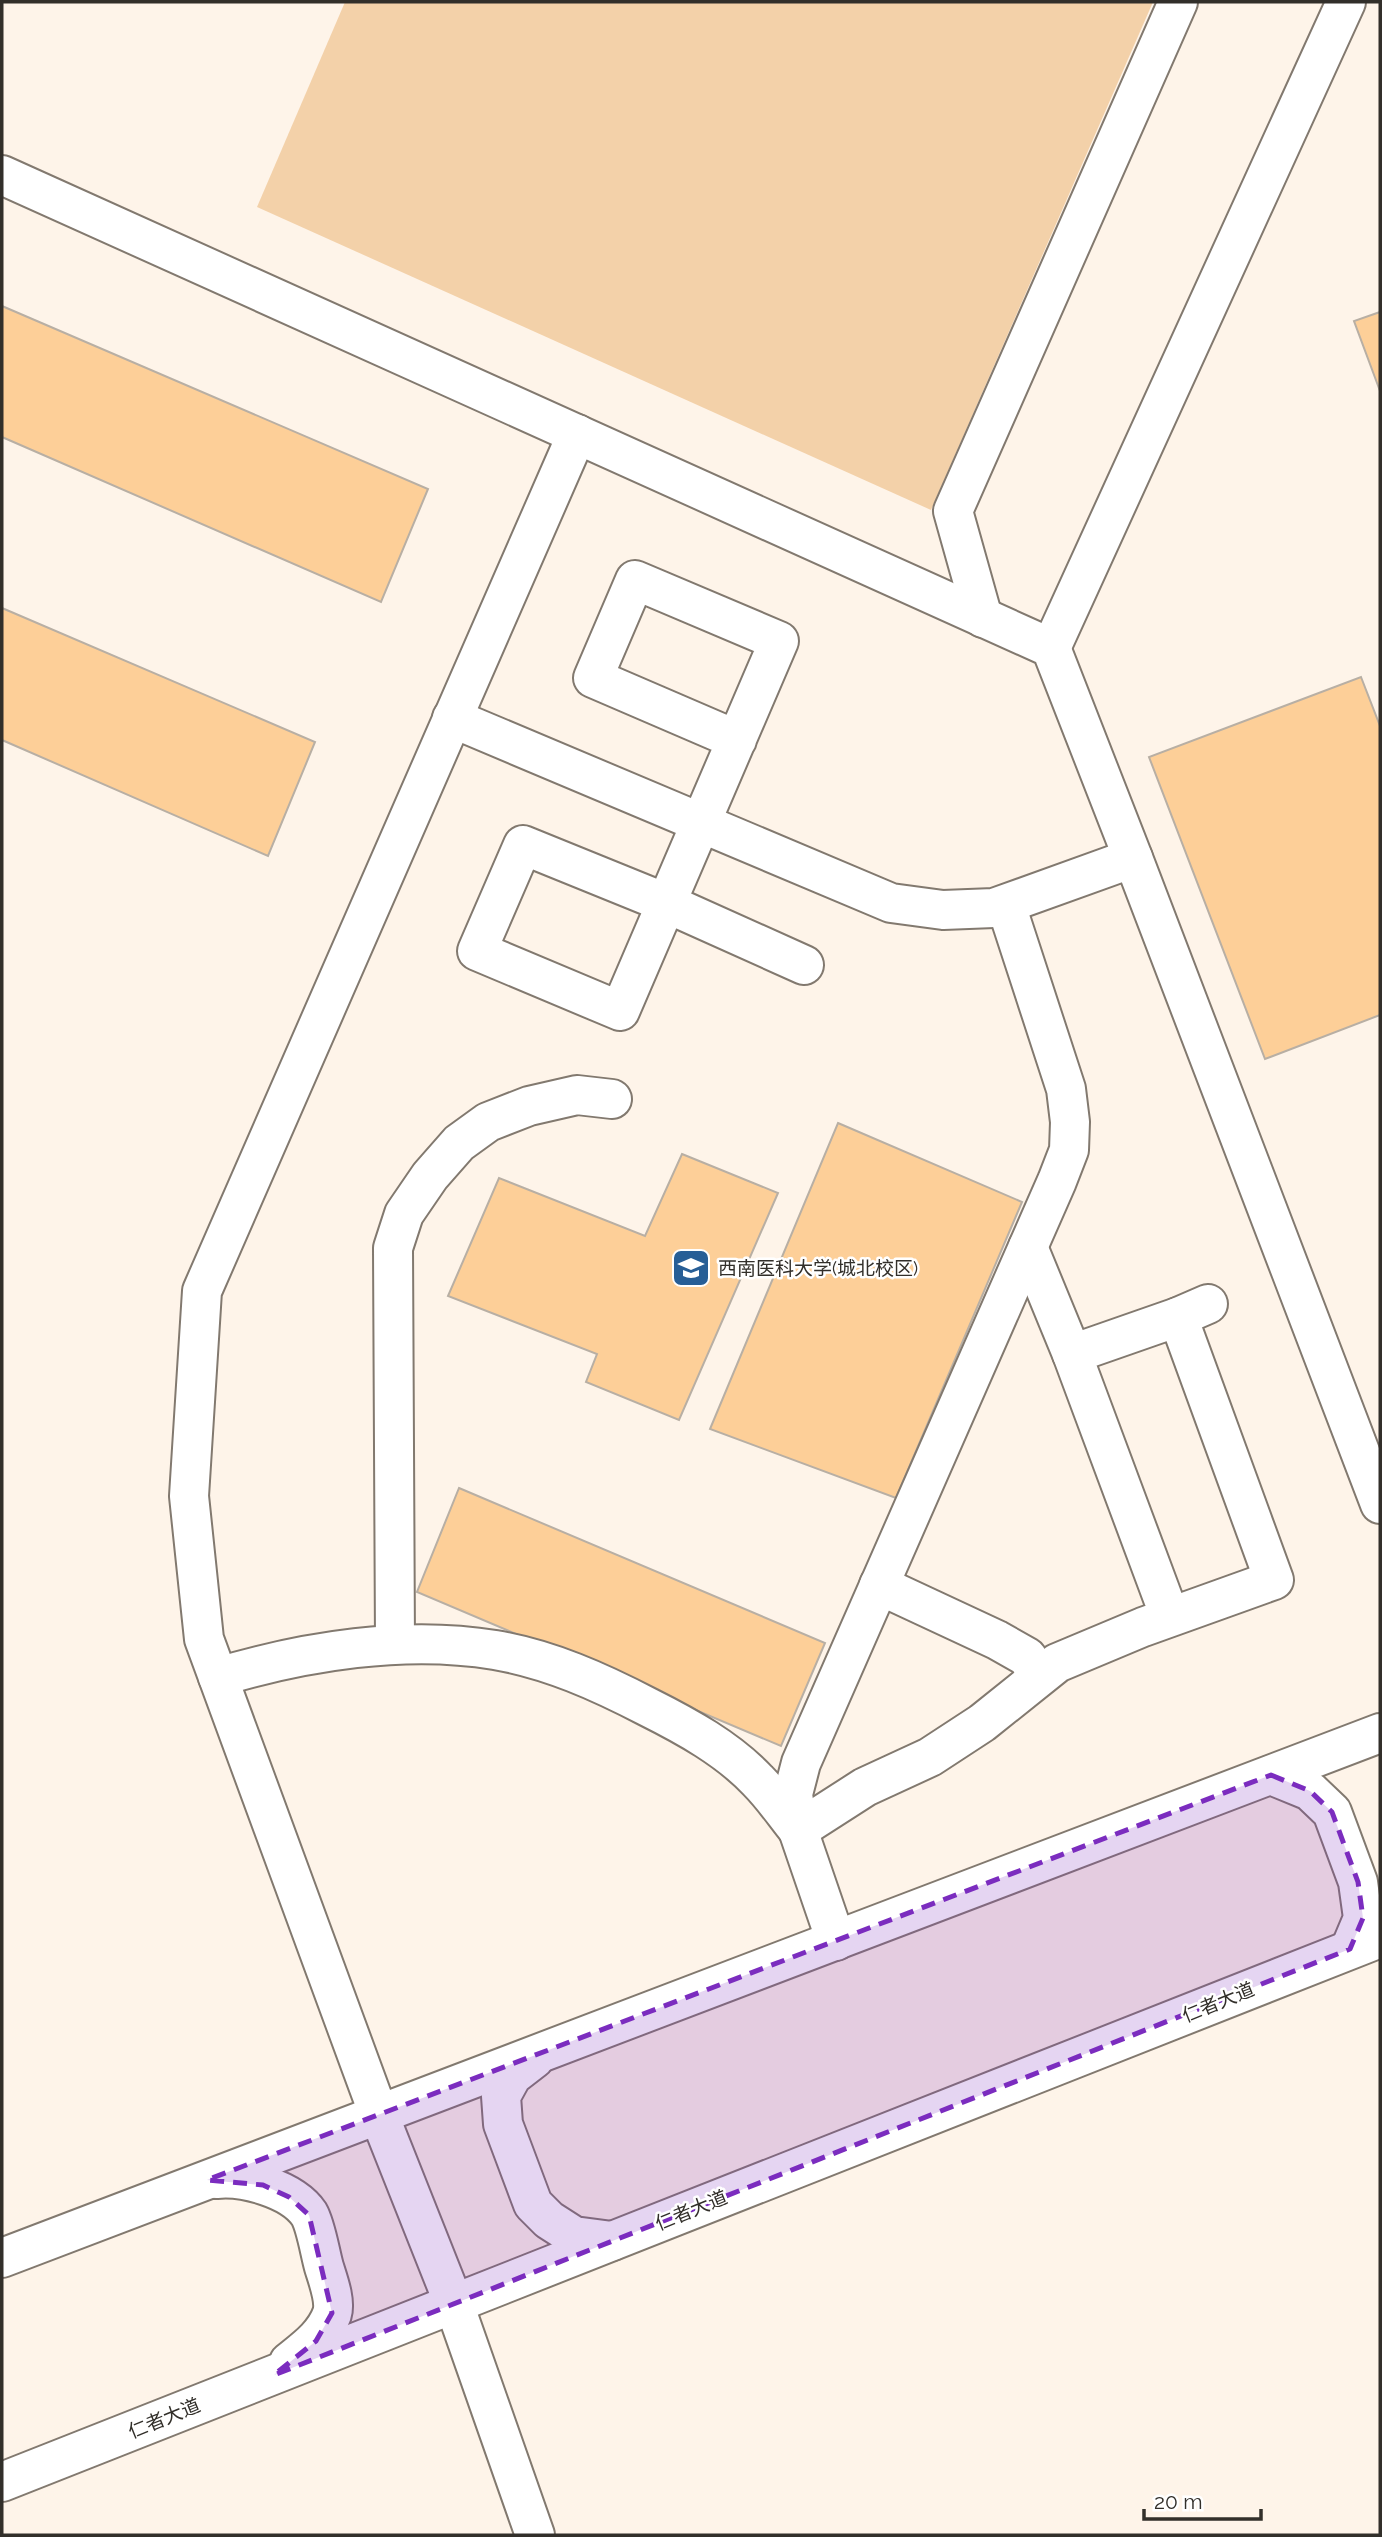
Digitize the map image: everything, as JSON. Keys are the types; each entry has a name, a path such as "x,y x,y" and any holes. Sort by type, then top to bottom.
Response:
{"street":[{"path":"983,618 953,511 1178,2"},
{"path":"1051,648 1346,2"},
{"path":"2,176 1051,648 1380,1504"},
{"path":"535,2535 454,2304 379,2115 204,1639 189,1496 202,1291 577,434"},
{"path":"737,740 593,678 635,580 779,641 737,740 666,903 620,1011 477,951 523,845 666,903 804,964"},
{"path":"452,718 891,903 943,910 995,908 1133,858"},
{"path":"836,1941 798,1830 793,1794 801,1763 1069,1150 1070,1122 1066,1089 1006,905"},
{"path":"396,1644 393,1248 404,1214 430,1176 459,1143 488,1122 529,1106 576,1095 612,1099"},
{"path":"1028,1247 1072,1353 1170,1617"},
{"path":"798,1830 864,1787 941,1750 982,1723 1057,1663 1170,1617 1274,1580 1193,1311 1072,1353"},
{"path":"879,1585 997,1640 1027,1657 1040,1676"},
{"path":"218,1677 286,1658 396,1644 438,1644 495,1650 564,1669 615,1690 668,1717 722,1750 757,1780 798,1830"},
{"path":"2,2258 1380,1733"},
{"path":"1271,1775 1310,1791 1332,1812 1358,1882 1365,1943"},
{"name":"仁者大道","path":"2,2482 1365,1943"},
{"path":"561,2045 531,2060 512,2076 501,2096 503,2124 533,2204 549,2220 574,2236 612,2241"},
{"path":"207,2180 231,2178 263,2185 289,2197 309,2215 330,2287 332,2313 316,2341 274,2375"}],"highlighted area":[{"path":"1271,1775 1310,1791 1332,1812 1358,1882 1363,1918 1350,1949 274,2375 316,2341 332,2313 309,2215 289,2197 263,2185 207,2180"}],"shaded area":[{"path":"345,2 1153,2 931,510 257,207"}],"building":[{"path":"2,306 428,489 381,602 2,437"},
{"path":"1380,312 1380,391 1354,321"},
{"path":"2,608 315,742 268,856 2,740"},
{"path":"1361,677 1380,726 1380,1015 1265,1059 1149,757"},
{"path":"838,1123 1022,1202 896,1498 710,1429"},
{"path":"682,1154 778,1193 679,1420 586,1382 597,1354 448,1296 499,1178 645,1236"},
{"path":"459,1488 825,1643 781,1746 417,1592"}],"place":[{"name":"西南医科大学(城北校区)","path":"691,1268"}]}
